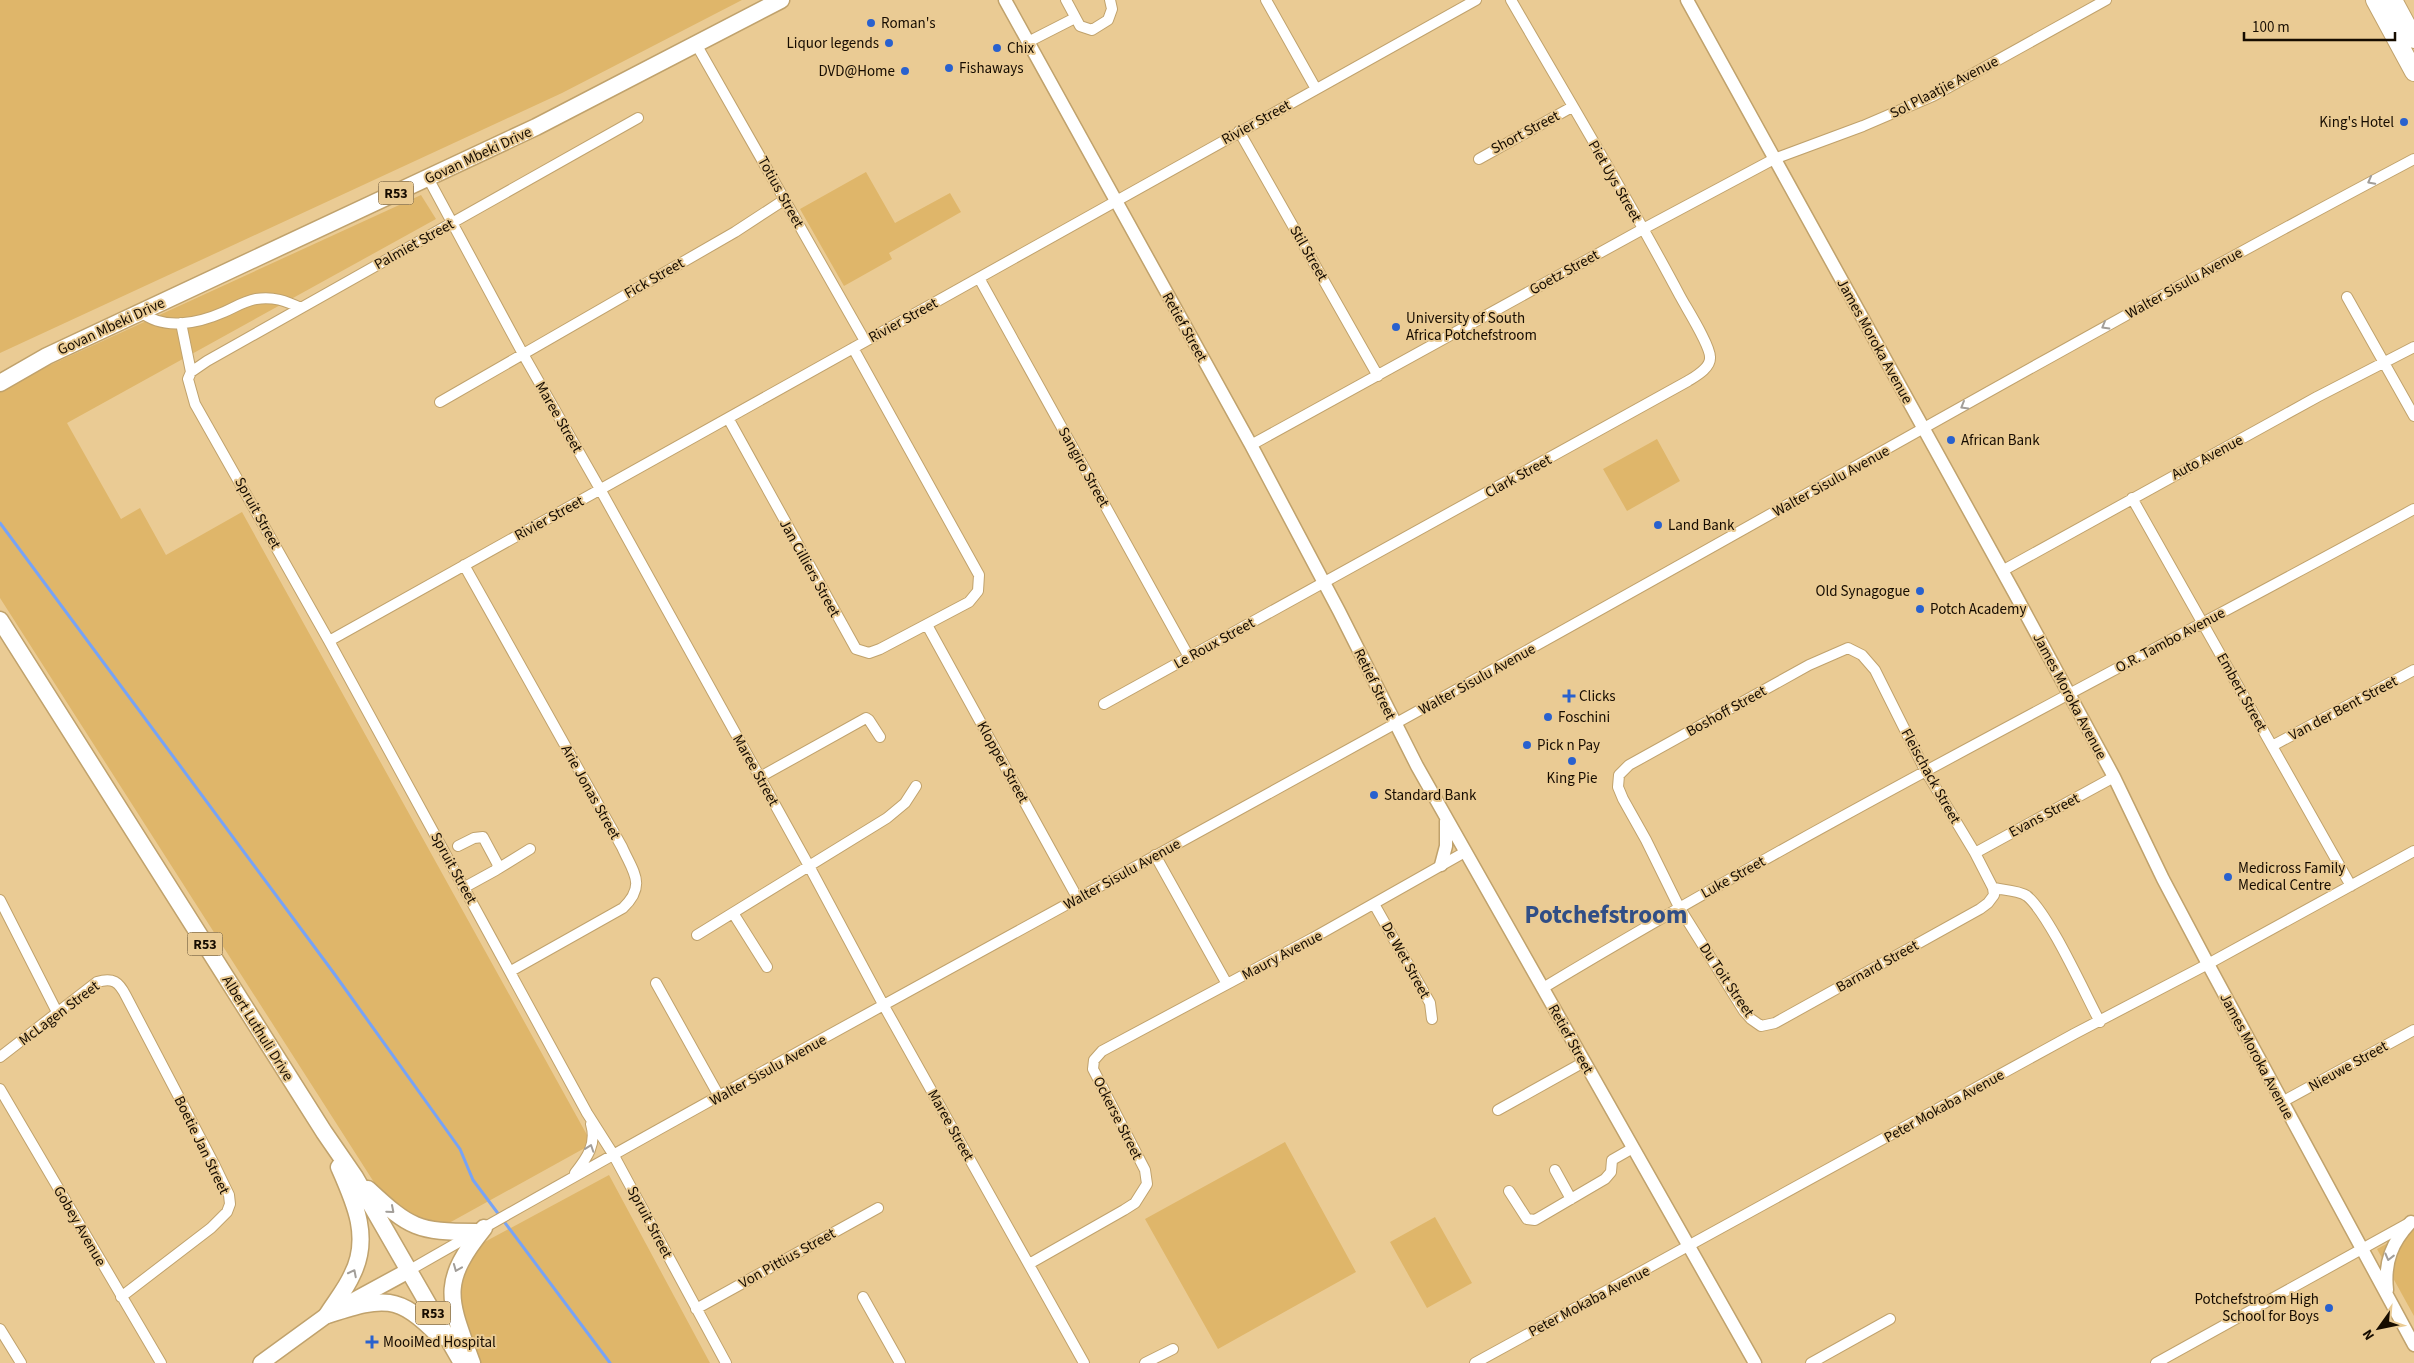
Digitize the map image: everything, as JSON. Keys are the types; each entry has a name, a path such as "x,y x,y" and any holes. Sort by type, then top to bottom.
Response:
{"highway":[{"path":"2375,0 2414,72"},
{"path":"2393,0 2414,39"}],"main road":[{"name":"Govan Mbeki Drive","path":"740,20 766,0"},
{"name":"Govan Mbeki Drive","path":"0,383 47,356 536,127 781,0"},
{"name":"Govan Mbeki Drive","path":"0,372 30,359 47,356"},
{"name":"Albert Luthuli Drive","path":"0,620 324,1132 355,1177 459,1359"},
{"path":"324,1132 360,1219 362,1246 352,1277 327,1315"},
{"path":"355,1177 392,1211 414,1226 446,1232 484,1228"},
{"path":"472,1363 458,1324 451,1287 461,1258 484,1228"},
{"path":"261,1363 327,1315 408,1270"},
{"path":"327,1315 369,1302 378,1301 400,1304 420,1317 459,1359"}],"street":[{"name":"Retief Street","path":"1005,0 1251,446 1395,724 1446,818 1755,1363"},
{"path":"1066,0 1075,18 1083,28 1092,30 1108,20 1111,15 1110,0"},
{"path":"1266,0 1316,89"},
{"name":"Rivier Street","path":"329,640 1476,0"},
{"name":"Piet Uys Street","path":"1512,0 1706,345 1711,357 1708,365"},
{"name":"James Moroka Avenue","path":"1687,0 2114,777 2163,879 2414,1345"},
{"name":"Sol Plaatjie Avenue","path":"1774,159 1863,126 1933,96 2106,0"},
{"path":"1028,42 1075,18"},
{"name":"Totius Street","path":"696,44 865,341"},
{"name":"Short Street","path":"1479,159 1572,106"},
{"name":"Palmiet Street","path":"191,372 300,308 638,118"},
{"name":"Stil Street","path":"1239,131 1378,376"},
{"name":"Goetz Street","path":"1251,446 1642,229 1774,159"},
{"name":"Walter Sisulu Avenue","path":"408,1270 613,1154 1395,724 2132,312 2414,159"},
{"name":"Maree Street","path":"428,178 523,354 600,489 809,866 884,1006 1084,1363"},
{"name":"Fick Street","path":"440,402 735,232 784,200"},
{"name":"Sangiro Street","path":"979,278 1189,657"},
{"path":"2347,297 2414,416"},
{"path":"141,312 151,320 181,323 208,319 256,299 284,300 300,308"},
{"name":"Spruit Street","path":"181,323 191,372 188,379 191,396 329,640 587,1113 613,1154 726,1363"},
{"name":"Auto Avenue","path":"2002,571 2317,397 2414,347"},
{"path":"853,348 979,575 978,592 969,602 927,625"},
{"name":"Clark Street","path":"1324,584 1688,381 1708,365"},
{"name":"Jan Cilliers Street","path":"728,418 856,649 862,652 874,651 927,625"},
{"name":"Embert Street","path":"2132,498 2351,886"},
{"name":"O.R. Tambo Avenue","path":"1925,770 2414,509"},
{"name":"Arie Jonas Street","path":"464,565 622,847 636,879 637,889 633,898 623,908 511,971"},
{"name":"Le Roux Street","path":"1104,704 1324,584"},
{"name":"Klopper Street","path":"927,625 1078,898"},
{"name":"Fleischack Street","path":"1848,648 1862,655 1875,670 1925,770 1994,888"},
{"name":"Boshoff Street","path":"1618,787 1619,775 1629,764 1809,665 1848,648"},
{"name":"Van der Bent Street","path":"2272,746 2414,670"},
{"path":"760,777 866,718 880,737"},
{"name":"Luke Street","path":"1543,988 1679,907 1925,770"},
{"name":"Evans Street","path":"1974,852 2114,777"},
{"path":"697,935 887,818 905,803 916,786"},
{"name":"Du Toit Street","path":"1618,787 1679,907 1744,1010 1751,1019 1761,1026 1775,1023"},
{"path":"1441,865 1446,846 1446,818"},
{"path":"458,846 474,838 483,837 498,865 496,870"},
{"path":"465,888 530,849"},
{"name":"Peter Mokaba Avenue","path":"1475,1363 2414,851"},
{"name":"Maury Avenue","path":"1155,855 1227,984 1465,852"},
{"path":"1994,888 2018,892 2026,896 2033,903 2044,918 2100,1022"},
{"name":"Barnard Street","path":"1775,1023 1980,909 1993,898 1994,888"},
{"path":"0,900 58,1014"},
{"name":"De Wet Street","path":"1374,904 1430,1003 1432,1019"},
{"path":"733,913 767,967"},
{"name":"McLagen Street","path":"0,1057 97,982 107,979 114,980 120,985"},
{"path":"656,983 719,1096"},
{"name":"Ockerse Street","path":"1030,1264 1135,1203 1148,1184 1145,1170 1096,1077 1093,1069 1094,1060 1102,1051 1227,984"},
{"name":"Boetie Jan Street","path":"120,985 214,1164 230,1204 227,1212 211,1228 120,1296"},
{"name":"Nieuwe Street","path":"2282,1102 2414,1030"},
{"path":"1498,1110 1584,1062"},
{"name":"Gobey Avenue","path":"0,1089 160,1363"},
{"path":"571,1178 586,1159 592,1146 594,1132 587,1113"},
{"path":"1509,1191 1530,1221 1535,1220 1609,1176 1612,1160 1632,1148"},
{"path":"1555,1170 1571,1199"},
{"name":"Von Pittius Street","path":"696,1309 878,1208"},
{"path":"2156,1363 2363,1250 2412,1221"},
{"path":"2388,1298 2385,1274 2390,1252 2398,1236 2412,1221"},
{"path":"863,1297 900,1363"},
{"path":"1811,1363 1890,1319"},
{"path":"0,1329 21,1363"},
{"path":"1145,1363 1173,1349"}],"shaded area":[{"path":"0,0 742,0 562,93 0,353"},
{"path":"866,172 895,223 950,193 961,212 889,253 892,259 844,286 800,209"},
{"path":"421,195 436,219 67,423 121,519 140,508 166,555 242,512 592,1144 449,1223 429,1225 386,1201 0,598 0,388"},
{"path":"1657,439 1680,481 1627,511 1603,469"},
{"path":"1285,1142 1356,1272 1218,1349 1145,1219"},
{"path":"609,1175 710,1363 480,1363 453,1313 466,1252"},
{"path":"1435,1217 1472,1283 1427,1308 1390,1242"},
{"path":"2414,1229 2414,1316 2377,1249"}],"waterway":[{"path":"0,523 333,972 460,1149 473,1180 610,1363"}],"place":[{"name":"Roman's","path":"871,23"},
{"name":"Liquor legends","path":"889,43"},
{"name":"Chix","path":"997,48"},
{"name":"Fishaways","path":"949,68"},
{"name":"DVD@Home","path":"905,71"},
{"name":"King's Hotel","path":"2404,122"},
{"name":"University of South Africa Potchefstroom","path":"1396,327"},
{"name":"African Bank","path":"1951,440"},
{"name":"Land Bank","path":"1658,525"},
{"name":"Old Synagogue","path":"1920,591"},
{"name":"Potch Academy","path":"1920,609"},
{"name":"Clicks","path":"1569,696"},
{"name":"Foschini","path":"1548,717"},
{"name":"Pick n Pay","path":"1527,745"},
{"name":"King Pie","path":"1572,761"},
{"name":"Standard Bank","path":"1374,795"},
{"name":"Medicross Family Medical Centre","path":"2228,877"},
{"name":"Potchefstroom High School for Boys","path":"2329,1308"},
{"name":"MooiMed Hospital","path":"372,1342"}],"district":[{"name":"Potchefstroom","path":"1606,914"}]}
